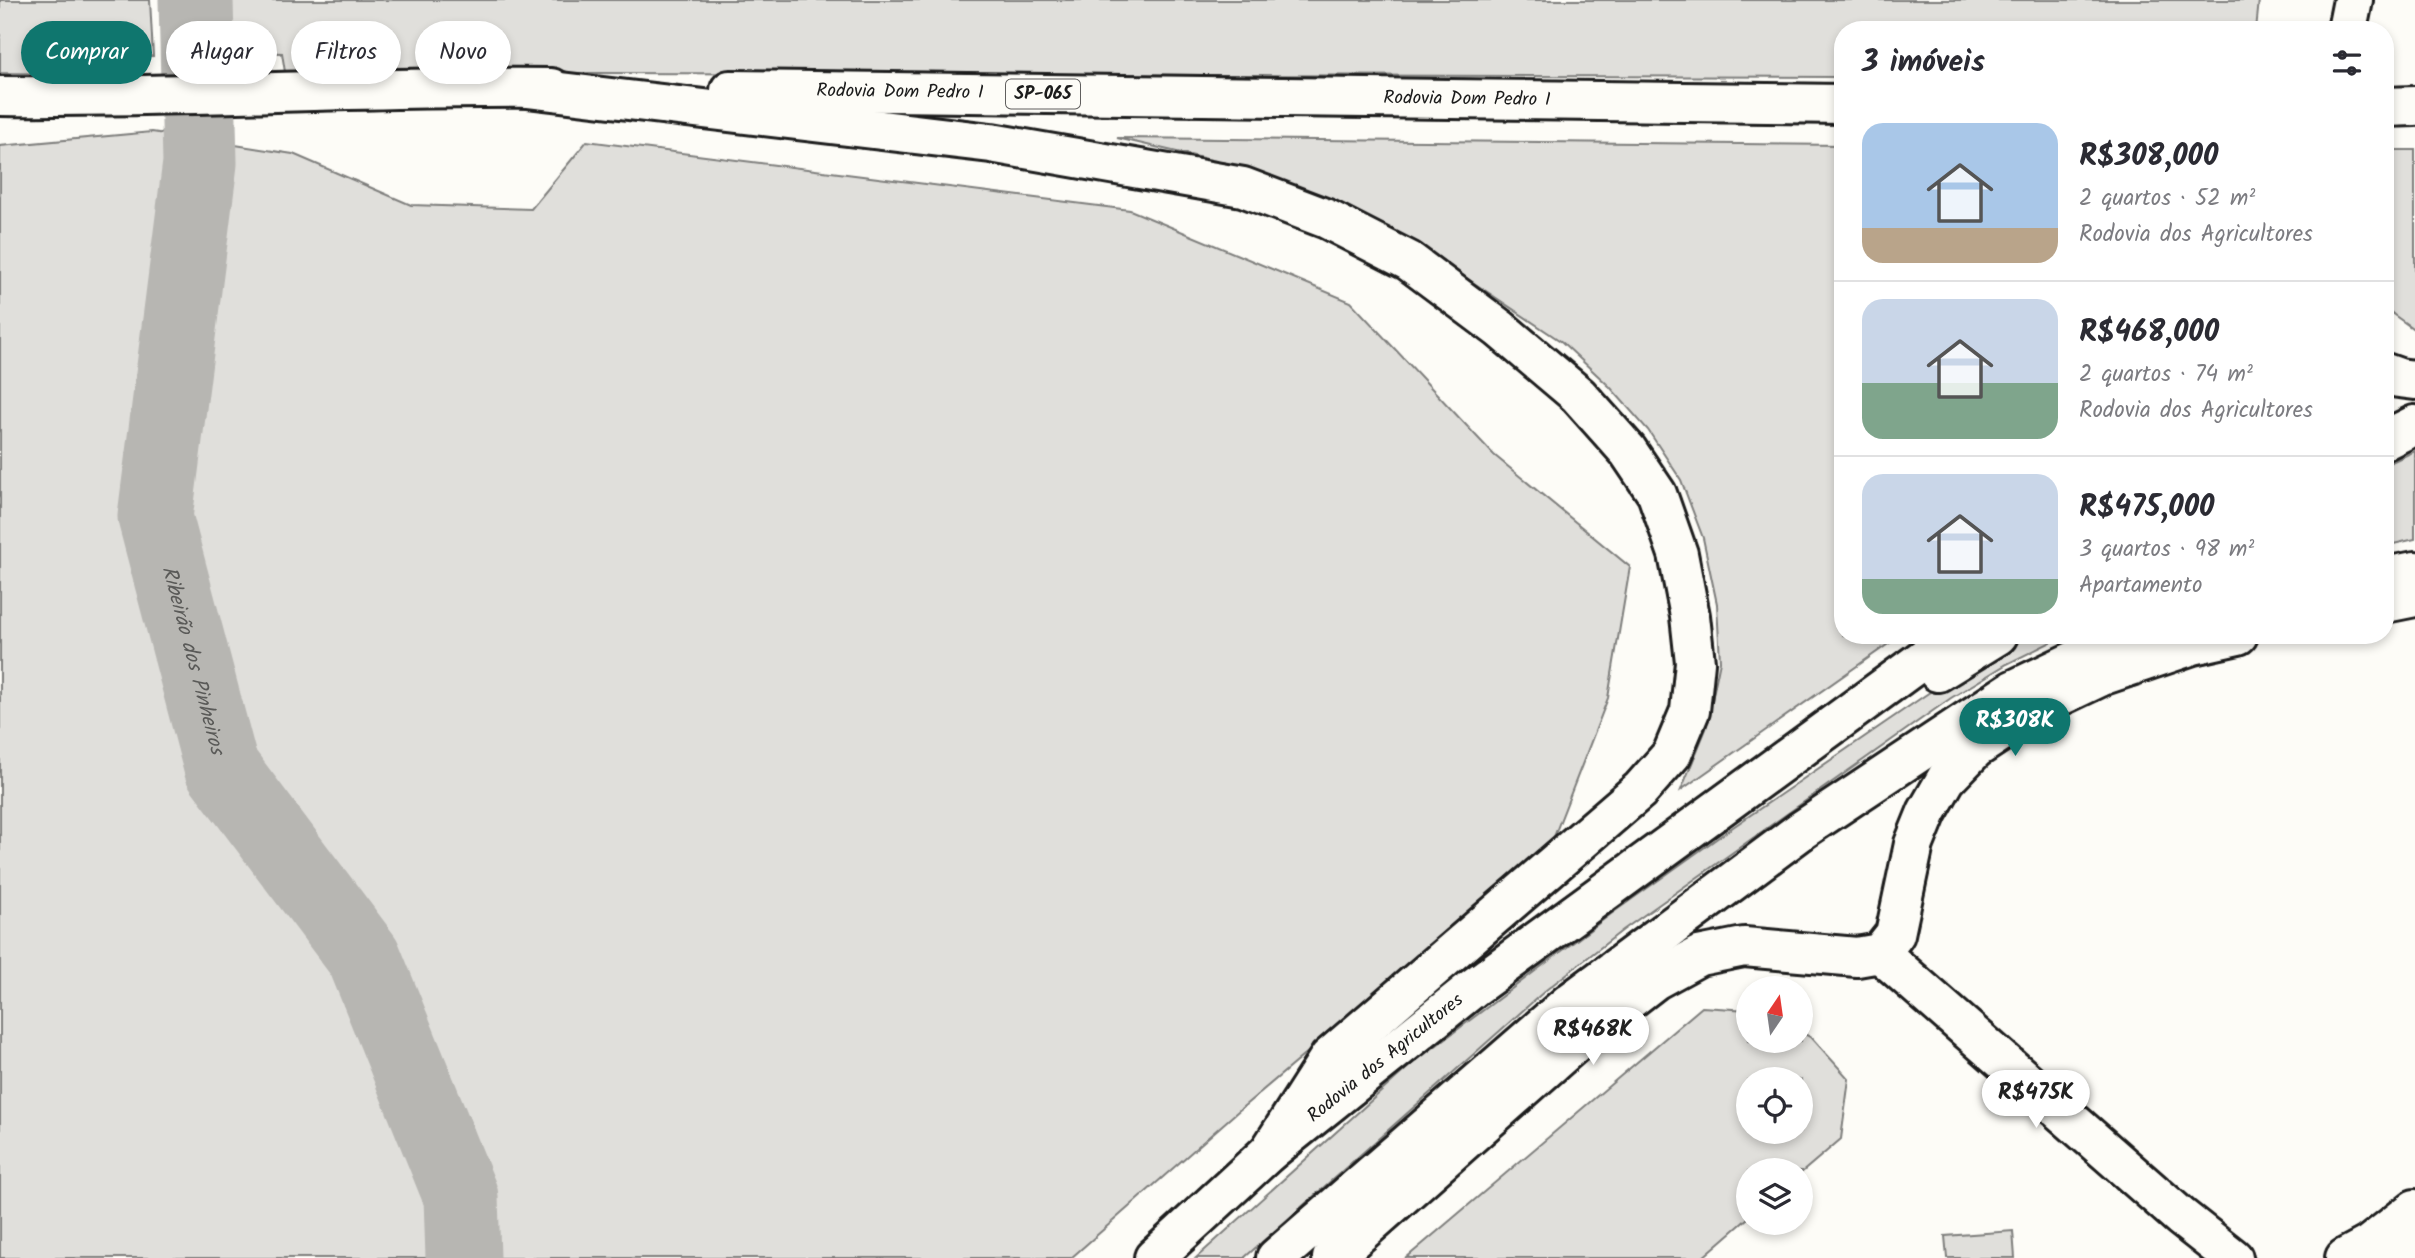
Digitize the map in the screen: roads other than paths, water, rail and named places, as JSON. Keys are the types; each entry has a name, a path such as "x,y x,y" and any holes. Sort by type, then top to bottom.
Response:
{"main road":[{"path":"2349,21 2353,0"},
{"path":"527,88 991,143 1243,187 1327,219 1409,261 1500,329 1578,395 1628,451 1657,494 1678,554 1690,616 1695,662 1690,711 1672,754 1640,790 1329,1058 1269,1152"},
{"name":"Rodovia Dom Pedro I","path":"0,96 116,97 527,88 1834,104"},
{"path":"2394,107 2415,106"},
{"path":"2394,376 2415,380"},
{"path":"2394,436 2415,425"},
{"path":"2394,575 2415,571"},
{"path":"2394,601 2415,597"},
{"path":"1628,873 1944,644"},
{"path":"1628,873 1982,644"},
{"path":"1276,1258 1568,1004 1802,830 2013,690 2113,644"},
{"path":"1332,1258 1584,1035 1655,980 1699,956 1744,947 1857,957 1880,953 1895,934 1914,844 1927,812 1946,779 1975,749 2043,705 2104,675 2198,644"},
{"name":"Rodovia dos Agricultores","path":"1154,1258 1269,1152 1473,988 1628,873"},
{"path":"1880,953 2181,1217 2233,1258"},
{"path":"2357,1252 2415,1209"},
{"path":"2357,1252 2415,1245"}],"waterway":[{"name":"Ribeirão dos Pinheiros","path":"196,0 200,163 155,517 221,767 364,957 461,1197 463,1258"}]}
